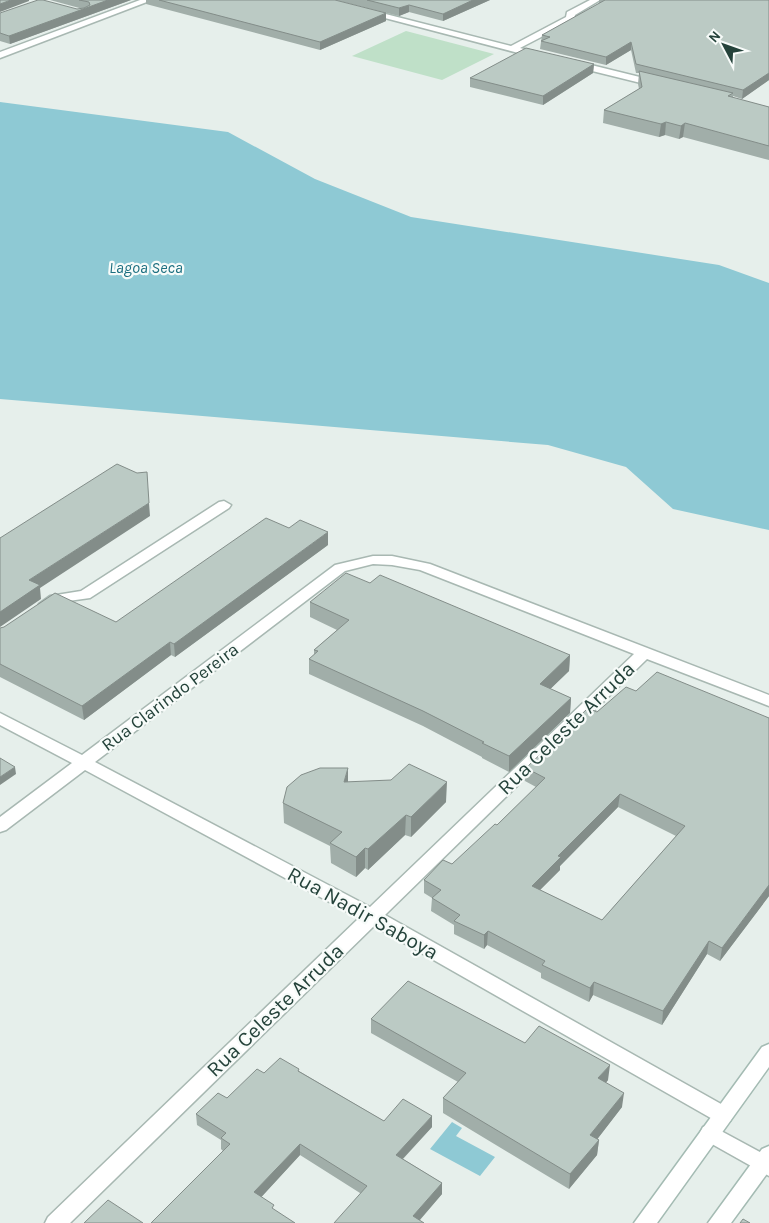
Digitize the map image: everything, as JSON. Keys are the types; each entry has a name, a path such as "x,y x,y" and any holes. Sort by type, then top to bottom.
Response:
{"street":[{"path":"82,18 102,17 148,0"},
{"path":"512,49 571,18 570,14 596,0"},
{"path":"354,9 549,58"},
{"path":"0,55 92,17"},
{"path":"568,62 669,86"},
{"path":"37,611 52,600 85,595 224,505"},
{"name":"Rua Clarindo Pereira","path":"0,826 340,568 376,558 400,560 425,567 645,652"},
{"path":"645,652 769,701"},
{"name":"Rua Celeste Arruda","path":"56,1223 645,652"},
{"name":"Rua Nadir Saboya","path":"0,718 371,916 723,1115"},
{"path":"645,1223 769,1052"},
{"path":"710,1133 767,1162 719,1223"}],"green space":[{"path":"406,31 494,54 442,80 352,56"}],"water":[{"name":"Lagoa Seca","path":"0,102 228,132 315,179 411,217 719,265 769,283 769,530 673,509 626,467 548,445 0,399"},
{"path":"452,1122 462,1128 456,1136 495,1157 480,1176 430,1149"}],"building":[{"path":"0,0 11,0 0,4"},
{"path":"38,0 77,9 90,5 89,2 79,0 108,0 9,36 0,33 0,13"},
{"path":"159,0 335,0 386,13 320,42"},
{"path":"367,0 473,0 443,14 409,5 399,8"},
{"path":"605,0 769,0 769,73 743,90 636,64 631,42 606,57 541,41 550,37 542,35"},
{"path":"526,48 594,64 543,96 470,78"},
{"path":"639,71 733,93 728,96 769,107 769,146 685,123 681,126 666,122 661,124 604,110 642,87"},
{"path":"117,464 137,473 147,472 149,503 29,580 40,585 0,612 0,538"},
{"path":"266,518 289,528 300,520 328,532 174,644 170,642 82,706 0,664 0,628 55,593 116,622"},
{"path":"346,573 370,583 380,575 570,655 540,684 571,698 509,756 423,711 309,659 318,651 314,650 349,620 310,602"},
{"path":"657,672 769,718 769,885 722,948 709,941 663,1011 594,982 590,988 542,965 545,961 488,931 484,935 454,921 460,915 432,898 441,890 424,880 443,860 452,864 495,824 497,825 545,778 526,768 588,708 597,712 626,687 636,691","holes":["620,794 685,826 602,920 532,886 561,857 558,856"]},
{"path":"0,758 15,767 0,777"},
{"path":"409,764 447,782 411,817 406,815 368,849 365,848 356,857 330,843 342,832 283,803 287,787 301,775 320,768 348,768 344,782 391,780"},
{"path":"408,981 525,1043 539,1026 610,1065 598,1078 624,1093 590,1135 599,1140 570,1174 443,1098 466,1073 371,1019"},
{"path":"280,1058 299,1069 298,1071 384,1121 403,1099 432,1116 396,1155 442,1183 413,1216 424,1223 334,1223 367,1186 300,1144 254,1192 274,1205 272,1208 295,1223 151,1223 230,1144 221,1138 226,1133 196,1114 218,1093 227,1098 257,1069 264,1073"},
{"path":"108,1200 143,1223 84,1223"},
{"path":"743,1219 750,1223 740,1223"}]}
